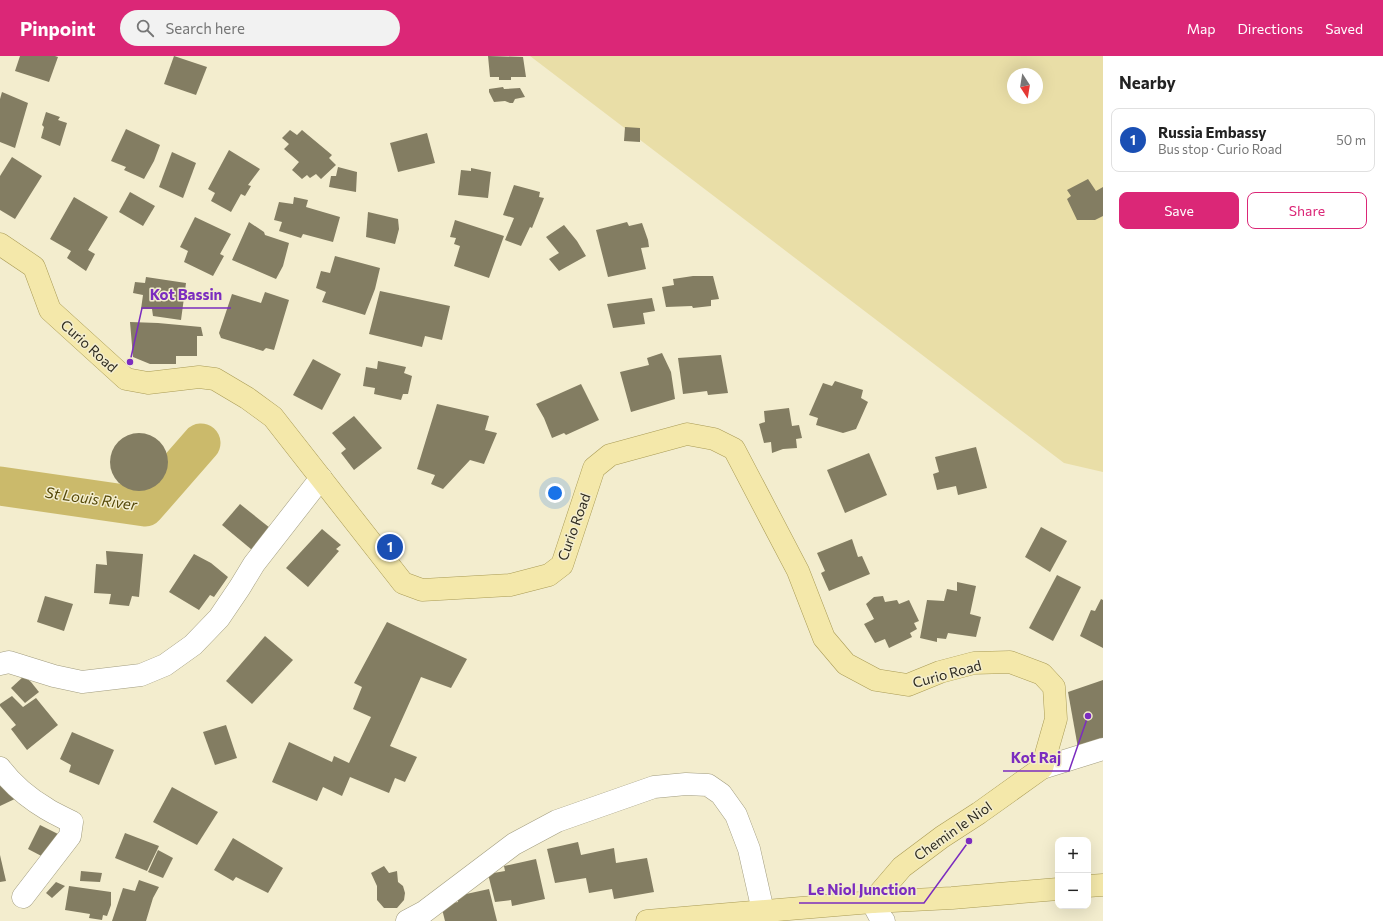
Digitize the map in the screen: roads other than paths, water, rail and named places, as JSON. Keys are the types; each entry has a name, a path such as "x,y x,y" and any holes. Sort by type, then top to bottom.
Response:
{"main road":[{"name":"Curio Road","path":"0,244 34,267 50,310 126,379 148,383 199,377 215,379 247,398 273,417 403,583 422,590 510,585 549,575 562,564 594,468 610,455 687,434 714,439 734,448 798,571 824,638 846,664 876,680 908,685 940,672 974,663 1010,662 1042,674 1054,687 1056,719 1042,768"},
{"name":"Chemin le Niol","path":"872,902 902,867 942,837 979,813 1042,768"},
{"path":"1091,886 1103,885"},
{"path":"647,921 872,902 952,898 1055,889"}],"street":[{"path":"0,664 8,662 54,676 82,682 141,675 165,665 193,645 219,618 254,564 321,478"},
{"path":"1042,768 1103,749"},
{"path":"0,768 28,796 47,809 72,822 70,836 23,897"},
{"path":"407,921 424,912 514,844 557,821 654,787 686,784 708,785 721,794 736,815 749,848 763,911"},
{"path":"872,902 879,916 884,921"}],"waterway":[{"name":"St Louis River","path":"0,486 145,507 201,443"}],"place":[{"name":"Kot Bassin","path":"130,362"},
{"name":"Russia Embassy","path":"390,547"},
{"name":"Kot Raj","path":"1088,716"},
{"name":"Le Niol Junction","path":"969,841"}]}
